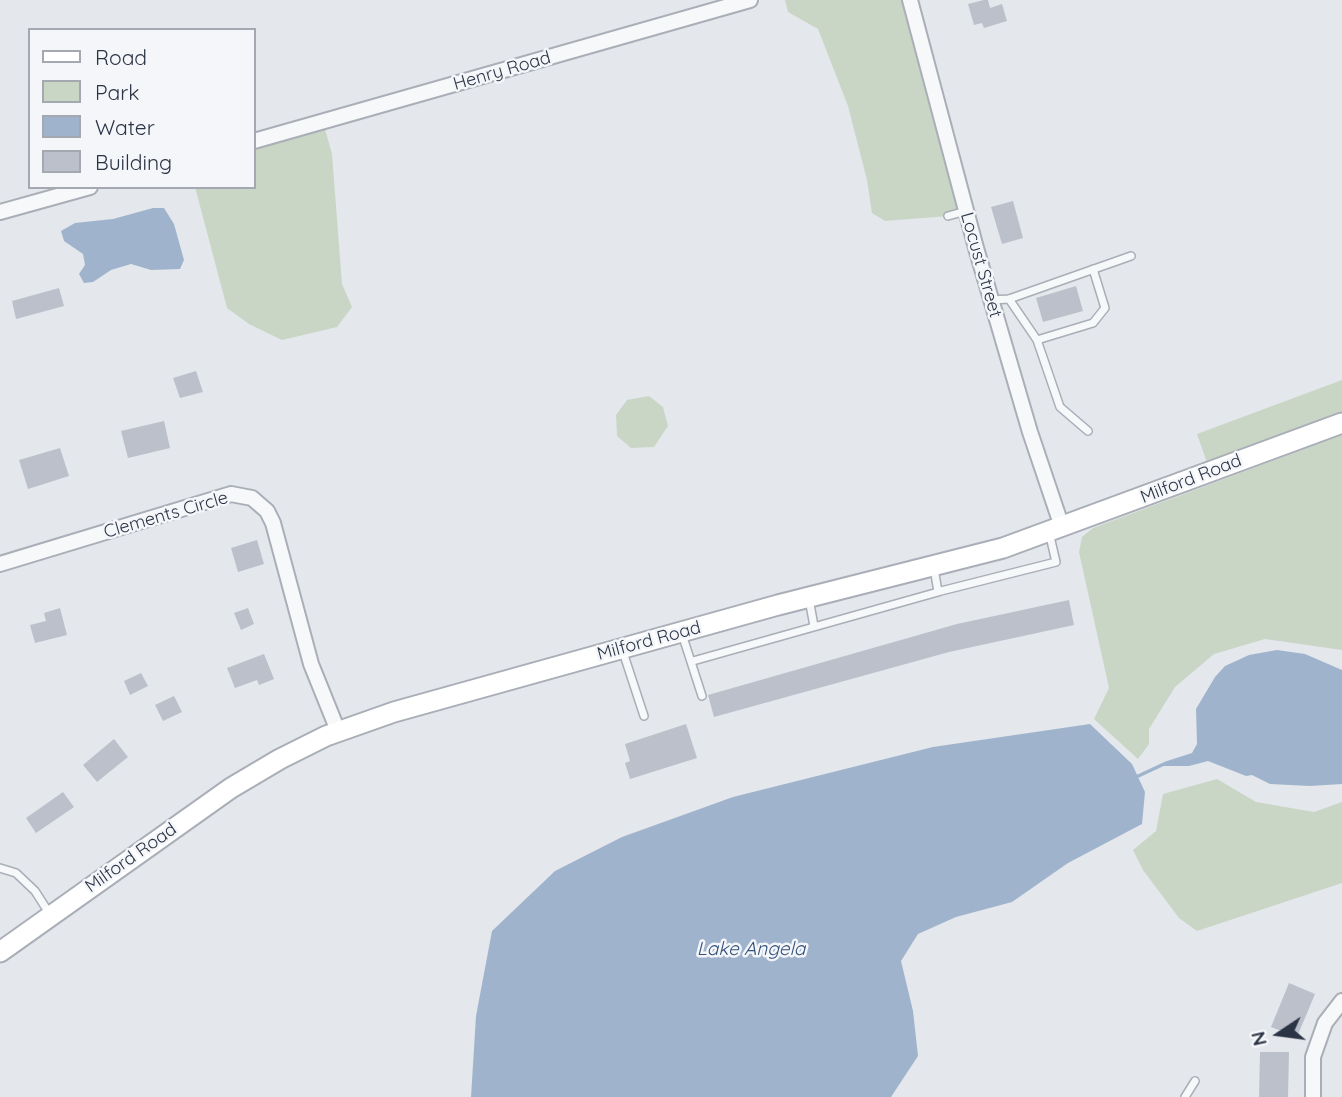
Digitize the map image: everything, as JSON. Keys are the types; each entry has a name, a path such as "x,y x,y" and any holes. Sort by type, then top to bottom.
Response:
{"street":[{"name":"Henry Road","path":"256,140 750,0"},
{"name":"Locust Street","path":"910,0 1055,529"},
{"path":"0,212 83,189"},
{"name":"Milford Road","path":"3,945 51,916 231,788 280,759 338,731 394,712 808,597 1003,548 1342,423"},
{"name":"Clements Circle","path":"0,565 230,494 252,498 267,511 273,523 311,664 338,731"},
{"path":"1313,1097 1313,1057 1325,1023 1342,1001"}],"lane":[{"path":"948,216 966,211"},
{"path":"991,300 1009,299 1131,256"},
{"path":"1037,340 1093,323 1105,308 1093,270"},
{"path":"1009,299 1037,340 1060,407 1088,431"},
{"path":"693,661 937,592 1056,562 1055,529"},
{"path":"934,566 937,592"},
{"path":"808,597 814,626"},
{"path":"682,632 702,696"},
{"path":"621,649 644,716"},
{"path":"0,868 16,873 35,891 51,916"},
{"path":"1185,1097 1195,1081"}],"green space":[{"path":"785,0 910,0 966,211 948,216 885,221 872,213 867,180 848,106 818,29 788,12"},
{"path":"323,122 332,154 342,284 352,307 337,327 282,340 249,324 227,308 196,189 256,189 256,140"},
{"path":"1342,380 1342,423 1210,471 1197,434"},
{"path":"649,396 663,407 668,426 654,447 631,448 617,436 616,415 627,400"},
{"path":"1342,435 1342,650 1265,639 1214,654 1175,687 1149,729 1149,744 1138,759 1094,719 1109,688 1079,552 1082,537 1093,528"},
{"path":"1217,779 1256,802 1314,812 1342,802 1342,883 1197,931 1179,918 1143,870 1133,850 1156,831 1163,794"}],"water":[{"path":"153,208 164,208 174,224 184,260 180,269 151,270 131,264 111,270 93,282 84,283 79,274 85,265 83,254 64,241 61,231 75,223 113,219"},
{"path":"1277,650 1305,654 1342,670 1342,784 1270,784 1252,775 1246,776 1208,761 1189,766 1164,766 1164,762 1192,753 1197,744 1196,709 1215,677 1225,666 1249,655"},
{"name":"Lake Angela","path":"1090,724 1132,764 1145,792 1142,824 1068,863 1012,902 956,917 918,934 901,961 913,1011 918,1056 891,1097 471,1097 476,1016 492,931 555,871 622,837 733,797 933,747"}],"building":[{"path":"988,0 990,8 1002,4 1007,21 984,28 982,23 974,25 968,4"},
{"path":"1013,201 1023,238 1002,244 991,207"},
{"path":"1076,286 1083,311 1043,322 1036,298"},
{"path":"59,288 64,306 16,319 12,301"},
{"path":"196,371 203,392 180,398 173,378"},
{"path":"164,421 170,448 128,458 121,431"},
{"path":"60,448 69,476 28,489 19,460"},
{"path":"257,540 264,564 238,572 231,548"},
{"path":"1069,600 1074,625 949,652 714,717 708,695 957,624"},
{"path":"60,608 67,635 35,643 30,625 46,621 44,613"},
{"path":"248,608 254,624 241,630 234,613"},
{"path":"264,654 274,679 259,685 257,680 235,688 227,668"},
{"path":"141,673 148,686 130,695 124,681"},
{"path":"174,696 182,712 163,721 155,705"},
{"path":"686,724 697,758 630,779 625,763 630,761 625,744"},
{"path":"114,739 128,757 97,782 83,765"},
{"path":"63,792 74,807 36,833 26,818"},
{"path":"1289,983 1315,994 1297,1037 1271,1027"},
{"path":"1260,1052 1289,1052 1288,1097 1259,1097"}],"waterway":[{"path":"1134,778 1164,764"}]}
